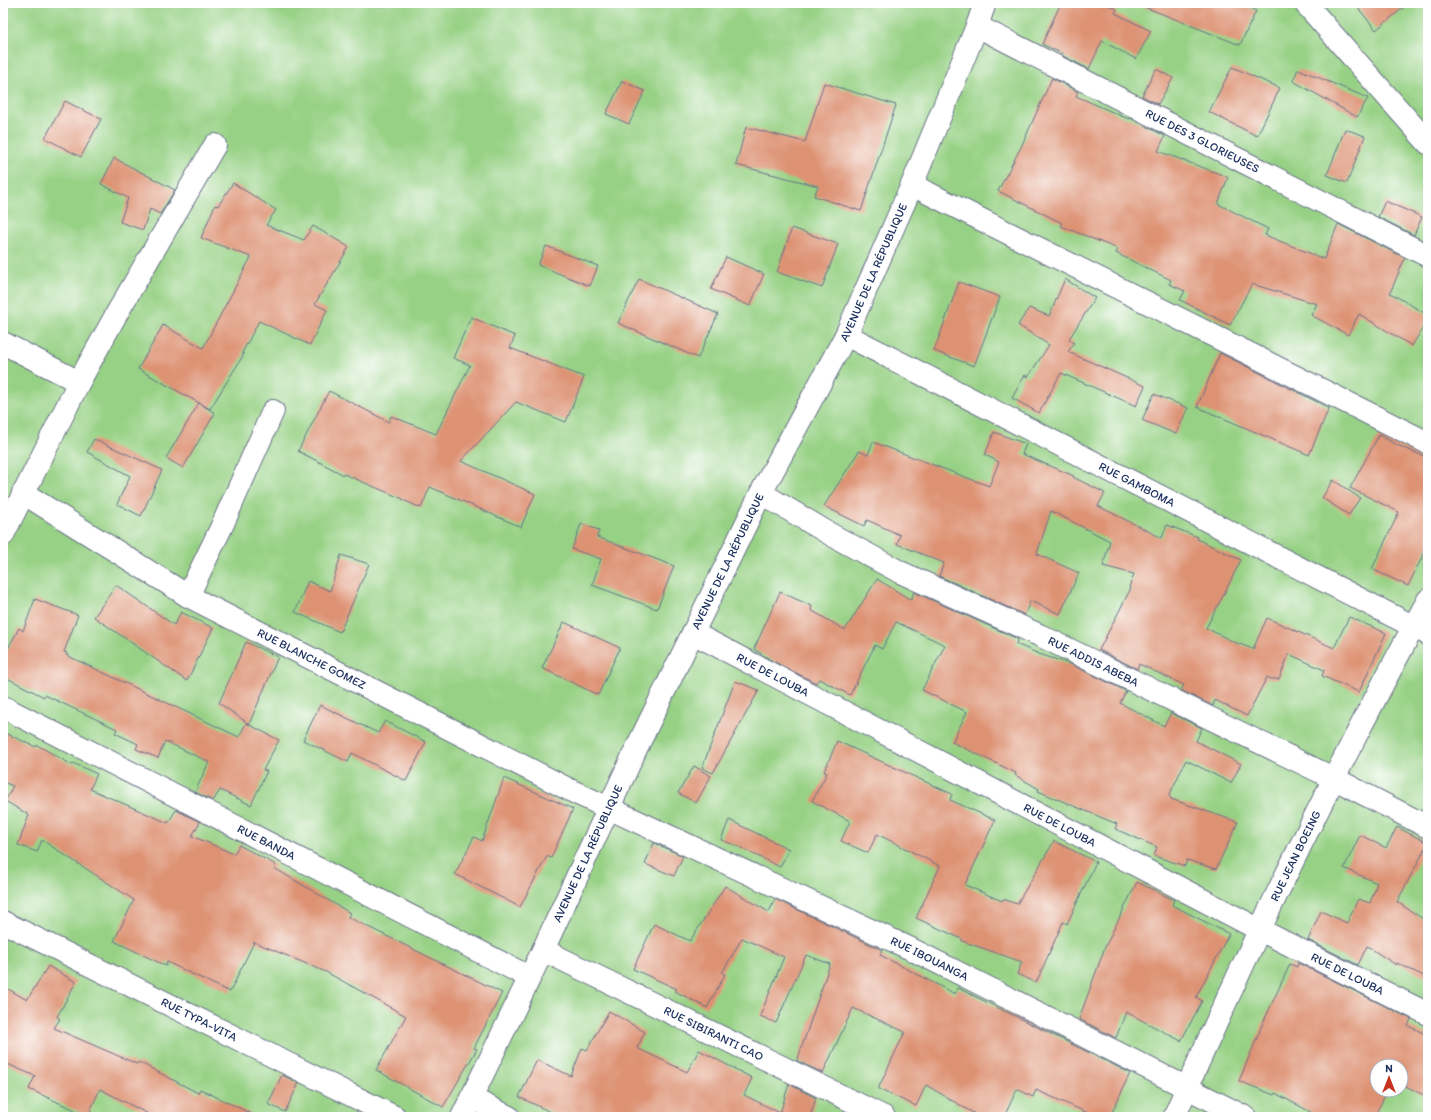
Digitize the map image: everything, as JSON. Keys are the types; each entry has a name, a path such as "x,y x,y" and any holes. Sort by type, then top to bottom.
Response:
{"street":[{"name":"AVENUE DE LA RÉPUBLIQUE","path":"466,1108 543,950 637,747 761,493 846,335 912,185 985,3"},
{"path":"1305,3 1428,143"},
{"name":"RUE DES 3 GLORIEUSES","path":"977,26 1428,256"},
{"path":"3,535 79,382 117,312 215,145"},
{"path":"912,185 1428,442"},
{"name":"RUE GAMBOMA","path":"846,335 1421,630"},
{"path":"3,343 79,382"},
{"path":"188,596 221,528 273,411"},
{"name":"RUE BLANCHE GOMEZ","path":"23,493 188,596 609,809"},
{"name":"RUE ADDIS ABEBA","path":"761,493 830,534 900,572 1039,635 1335,779 1428,827"},
{"name":"RUE JEAN BOEING","path":"1174,1117 1260,930 1335,779 1421,630 1428,600"},
{"name":"RUE DE LOUBA","path":"693,632 1260,930 1428,1014"},
{"name":"RUE BANDA","path":"3,707 529,977"},
{"name":"RUE IBOUANGA","path":"609,809 911,949 1245,1117"},
{"name":"RUE TYPA-VITA","path":"3,922 395,1117"},
{"name":"RUE SIBIRANTI CAO","path":"543,950 884,1117"},
{"path":"466,1108 509,1117"}],"green space":[{"path":"3,3 1428,3 1428,1117 3,1117"}],"building":[{"path":"1061,3 1104,3 1117,9 1115,13 1151,31 1136,59 1102,41 1089,69 1042,44"},
{"path":"1137,3 1239,3 1256,11 1240,45"},
{"path":"1354,3 1409,3 1376,30"},
{"path":"1232,67 1280,88 1257,136 1209,112"},
{"path":"1156,69 1173,78 1158,104 1142,96"},
{"path":"1298,69 1368,98 1357,117 1293,81"},
{"path":"1052,78 1078,92 1076,96 1119,115 1129,119 1130,118 1165,136 1158,151 1228,177 1218,204 1268,229 1265,235 1324,259 1338,224 1405,258 1390,293 1428,315 1428,319 1412,346 1359,314 1348,335 1311,315 1317,304 1252,284 1230,325 1180,300 1185,291 1169,284 1171,280 1116,253 1118,249 1061,226 1062,223 998,191 1021,147"},
{"path":"622,81 645,91 629,124 606,114"},
{"path":"824,83 896,105 861,211 814,196 818,186 736,165 746,127 805,142"},
{"path":"65,101 101,119 81,157 45,138"},
{"path":"1345,129 1365,136 1347,183 1327,175"},
{"path":"114,158 175,190 160,214 150,209 143,230 120,222 128,198 101,184"},
{"path":"233,183 276,210 266,225 304,240 313,226 349,247 315,304 327,310 310,345 259,321 242,353 244,354 210,409 138,369 163,325 203,348 251,257 201,238 215,205 218,206"},
{"path":"1385,201 1422,217 1414,235 1378,217"},
{"path":"792,228 838,244 822,288 777,272"},
{"path":"546,246 598,266 590,286 538,265"},
{"path":"726,257 764,274 750,306 711,289"},
{"path":"639,279 718,314 698,358 618,323"},
{"path":"1065,279 1095,298 1069,339 1074,343 1068,352 1145,386 1136,406 1061,373 1039,413 1012,398 1025,375 1028,377 1049,345 1018,325 1029,308 1049,316"},
{"path":"959,282 1000,297 974,366 934,351"},
{"path":"471,317 515,336 510,348 584,377 566,422 516,402 461,461 535,494 521,527 430,487 421,508 344,475 298,451 329,391 389,422 391,416 436,434 470,365 453,358"},
{"path":"1220,353 1329,408 1309,455 1197,407"},
{"path":"1154,394 1188,408 1176,434 1142,420"},
{"path":"199,403 215,413 183,468 166,458"},
{"path":"994,432 1026,444 1022,454 1074,476 1073,477 1105,493 1098,506 1162,538 1167,525 1198,537 1197,539 1241,560 1206,628 1234,642 1253,649 1267,618 1334,648 1349,617 1386,633 1359,692 1322,676 1324,670 1289,654 1279,679 1271,679 1267,677 1247,716 1215,700 1213,706 1181,690 1184,685 1139,664 1137,669 1099,650 1131,588 1129,587 1134,574 1103,566 1110,541 1051,511 1037,554 1079,573 1060,614 1030,601 1025,615 939,576 944,563 897,544 900,535 867,520 864,526 824,506 859,451 868,455 873,442 989,486 999,462 985,455"},
{"path":"1379,435 1399,446 1428,458 1428,545 1408,586 1372,569 1399,512 1350,488"},
{"path":"94,439 162,470 141,516 117,504 130,476 87,452"},
{"path":"1333,480 1360,498 1349,515 1322,498"},
{"path":"581,524 599,530 597,537 674,566 657,609 592,585 601,559 572,549"},
{"path":"341,555 369,564 340,632 295,612 308,581 330,591"},
{"path":"877,579 911,600 914,592 1018,639 1016,644 1039,654 1070,664 1126,691 1120,703 1164,726 1171,713 1202,728 1196,741 1241,764 1231,783 1186,760 1169,796 1171,799 1238,822 1216,869 1187,860 1185,866 1154,856 1157,847 1115,829 1117,824 1038,791 1039,789 1015,775 1016,773 952,742 967,712 922,690 945,645 896,622 882,649 875,645 850,695 819,679 816,683 771,660 754,649 780,592 812,606 811,610 845,630"},
{"path":"116,585 174,625 181,612 213,628 187,681 94,617"},
{"path":"35,599 78,615 64,652 67,653 66,655 239,737 246,723 279,740 263,770 267,771 251,805 220,790 213,801 195,792 209,762 165,741 158,758 136,749 138,744 115,733 117,729 45,695 44,697 3,676 3,658 19,628 23,631"},
{"path":"564,622 620,648 598,695 542,668"},
{"path":"246,642 278,657 249,724 219,703"},
{"path":"735,681 759,690 713,773 702,768"},
{"path":"320,705 378,733 385,721 426,742 406,781 352,753 348,762 303,740"},
{"path":"3,732 36,747 37,745 72,765 73,763 97,774 90,789 168,823 176,810 200,822 192,836 234,854 239,845 276,865 274,868 350,913 348,917 502,993 474,1048 477,1049 443,1107 376,1070 406,1016 326,972 254,942 230,992 167,962 166,966 114,941 134,900 42,840 37,852 18,845 29,815 5,801 13,786 3,782"},
{"path":"837,741 952,794 950,800 995,820 965,885 1002,901 1003,899 1017,904 1054,841 1096,862 1067,924 1063,922 1036,983 1017,974 1022,962 962,941 962,939 916,918 940,866 877,834 868,853 841,841 850,821 812,801 827,773 824,772"},
{"path":"694,766 711,776 696,803 678,793"},
{"path":"504,778 573,809 551,858 547,856 520,907 455,874 474,837 482,841"},
{"path":"729,820 789,849 780,867 735,845 721,840"},
{"path":"1397,827 1428,843 1397,902 1428,922 1428,978 1397,963 1396,965 1367,946 1358,965 1308,940 1321,911 1347,923 1358,899 1370,903 1377,883 1344,868 1360,835 1386,848"},
{"path":"654,843 683,856 674,876 645,864"},
{"path":"1137,882 1174,900 1172,905 1229,934 1196,997 1202,1001 1181,1041 1126,1012 1116,1038 1079,1019 1105,947"},
{"path":"725,886 769,912 775,899 882,950 880,955 955,994 958,988 1130,1073 1110,1117 1097,1117 1036,1090 1033,1097 1017,1089 1004,1117 980,1117 926,1085 916,1106 878,1089 905,1032 853,1008 823,1073 797,1061 830,964 806,955 776,1023 760,1016 784,957 742,938 722,973 725,974 707,1008 675,991 677,989 633,969 654,924 690,941"},
{"path":"1298,963 1411,1019 1408,1026 1428,1035 1428,1097 1409,1088 1409,1058 1369,1058 1369,1098 1384,1098 1374,1117 1320,1117 1275,1093 1274,1095 1239,1081 1290,964 1297,967"},
{"path":"48,966 76,982 57,1017 60,1019 54,1028 137,1064 139,1062 198,1093 200,1089 258,1117 154,1117 100,1089 88,1116 29,1089 35,1076 3,1062 3,986 27,1000"},
{"path":"609,1011 645,1032 637,1048 687,1072 699,1050 752,1078 744,1095 780,1113 789,1084 816,1098 810,1117 561,1117 519,1097 537,1060 571,1076 582,1048 587,1050"},
{"path":"282,1075 299,1083 285,1112 268,1104"}]}
